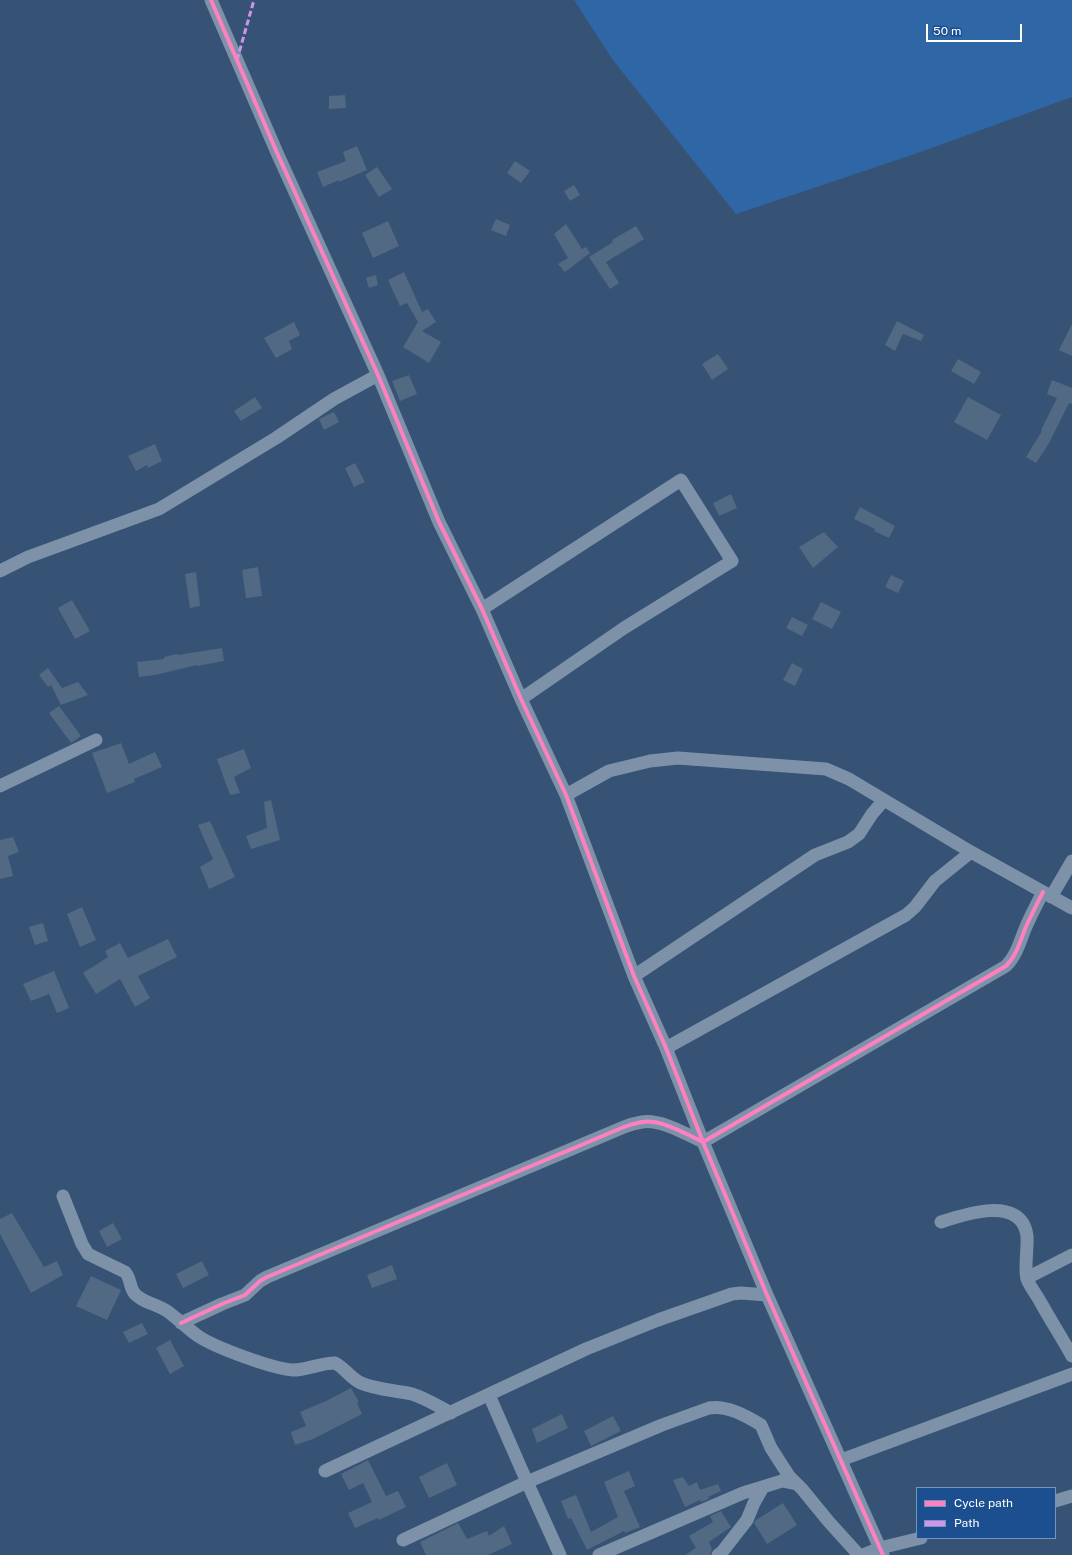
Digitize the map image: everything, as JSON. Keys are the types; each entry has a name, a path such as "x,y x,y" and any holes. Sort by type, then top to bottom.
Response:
{"street":[{"path":"211,0 274,147 378,375 439,522 482,609 521,699 566,795 634,976 666,1048 703,1142 767,1295 882,1552"},
{"path":"0,571 28,557 159,509 276,438 334,399 378,375"},
{"path":"482,609 681,480 732,561 624,628 521,699"},
{"path":"0,786 96,740"},
{"path":"566,795 609,771 650,761 678,758 826,769 849,779 971,852 1072,908"},
{"path":"634,976 815,855 848,842 859,834 872,814 884,800"},
{"path":"666,1048 906,915 935,881 971,852"},
{"path":"703,1142 1006,966 1012,960 1026,928 1047,894 1072,861"},
{"path":"181,1323 222,1304 246,1295 260,1281 267,1277 624,1127 642,1121 662,1124 676,1128 703,1142"},
{"path":"63,1196 82,1244 88,1254 125,1272 129,1276 135,1294 142,1299 158,1305 199,1337 220,1348 292,1370 335,1363 344,1369 350,1377 360,1383 371,1387 413,1395 451,1412"},
{"path":"940,1222 974,1212 1006,1212 1018,1218 1024,1226 1027,1236 1027,1278 1072,1356"},
{"path":"1027,1278 1072,1255"},
{"path":"325,1471 586,1349 658,1320 732,1294 741,1293 767,1295"},
{"path":"841,1460 1072,1374"},
{"path":"489,1395 560,1555"},
{"path":"403,1540 527,1482 662,1425 715,1407 725,1408 761,1425 771,1448 789,1476 802,1488 829,1522 859,1555"},
{"path":"599,1555 731,1498 782,1481 797,1484"},
{"path":"718,1555 747,1520 763,1487"},
{"path":"1056,1501 1072,1496"},
{"path":"863,1555 882,1552 917,1539"}],"shaded area":[{"path":"574,0 1072,0 1072,97 915,154 736,214 612,59"}],"building":[{"path":"345,95 346,108 329,109 329,96"},
{"path":"357,146 367,170 323,187 317,172 346,161 343,152"},
{"path":"515,161 530,171 521,183 507,173"},
{"path":"377,167 392,189 379,197 365,175"},
{"path":"574,185 580,195 570,201 564,191"},
{"path":"496,219 510,225 506,236 491,230"},
{"path":"388,221 399,246 373,258 362,233"},
{"path":"566,224 582,249 586,247 590,253 565,272 558,264 568,258 554,234"},
{"path":"636,226 644,239 606,262 619,283 610,289 589,257 613,242 612,240"},
{"path":"404,272 422,312 428,309 436,322 422,331 441,342 429,363 403,347 418,322 407,303 400,306 388,280"},
{"path":"376,275 378,285 369,288 366,278"},
{"path":"897,321 924,335 921,341 903,334 895,351 885,345"},
{"path":"294,322 300,335 289,341 292,349 276,358 264,338"},
{"path":"1072,324 1072,356 1059,350"},
{"path":"718,354 728,369 712,380 702,364"},
{"path":"958,359 981,372 974,384 951,371"},
{"path":"409,375 417,394 400,401 392,381"},
{"path":"1052,380 1072,388 1072,404 1069,403 1048,445 1036,463 1026,457 1042,431 1041,430 1057,398 1047,394"},
{"path":"255,397 262,408 241,421 234,411"},
{"path":"968,397 1001,415 987,440 954,422"},
{"path":"334,412 339,422 324,430 319,419"},
{"path":"155,444 162,461 148,468 147,465 136,471 128,456"},
{"path":"355,463 365,482 354,487 345,468"},
{"path":"731,494 737,508 719,516 713,503"},
{"path":"860,507 895,526 889,538 874,531 875,529 854,519"},
{"path":"824,532 838,547 813,568 799,547"},
{"path":"258,567 262,596 246,598 242,570"},
{"path":"196,572 200,606 190,608 185,574"},
{"path":"891,575 904,581 898,593 885,587"},
{"path":"72,600 90,631 75,639 58,608"},
{"path":"821,602 841,612 832,629 812,619"},
{"path":"792,617 808,625 802,636 786,628"},
{"path":"222,648 224,661 139,677 137,662 164,659 164,657 177,654"},
{"path":"792,663 803,669 795,686 783,680"},
{"path":"48,668 62,688 78,682 88,695 61,705 51,685 48,687 39,675"},
{"path":"59,706 81,736 71,743 49,713"},
{"path":"121,743 129,764 155,752 162,767 134,779 135,782 107,793 92,753"},
{"path":"244,749 251,768 234,777 240,793 230,795 217,759"},
{"path":"271,800 280,840 251,849 246,836 267,828 264,802"},
{"path":"210,821 235,877 209,889 200,867 213,859 198,825"},
{"path":"13,837 19,852 8,856 13,876 0,879 0,840"},
{"path":"82,907 96,940 80,947 67,914"},
{"path":"43,923 48,941 35,945 29,927"},
{"path":"168,939 177,957 138,976 150,998 135,1007 120,979 96,994 83,973 108,957 105,951 120,943 128,958"},
{"path":"54,971 69,1008 57,1013 49,994 31,1001 23,984"},
{"path":"12,1213 44,1267 57,1261 63,1275 31,1293 0,1234 0,1219"},
{"path":"113,1223 122,1239 107,1247 99,1231"},
{"path":"202,1261 209,1275 183,1288 176,1274"},
{"path":"392,1265 397,1279 372,1288 367,1275"},
{"path":"91,1276 121,1290 107,1320 76,1306"},
{"path":"142,1323 148,1334 129,1343 123,1332"},
{"path":"170,1340 184,1366 170,1374 156,1348"},
{"path":"351,1388 359,1402 357,1403 362,1414 313,1439 295,1445 291,1432 306,1426 300,1412"},
{"path":"562,1414 568,1428 537,1443 532,1429"},
{"path":"613,1416 621,1431 591,1446 584,1431"},
{"path":"368,1460 386,1496 398,1491 406,1507 379,1520 378,1518 355,1528 348,1513 372,1502 363,1483 349,1490 341,1474"},
{"path":"447,1463 457,1485 429,1498 419,1477"},
{"path":"629,1471 635,1486 624,1491 640,1527 625,1533 624,1531 587,1550 571,1518 568,1519 561,1501 576,1495 591,1532 618,1517 604,1482"},
{"path":"683,1477 689,1486 697,1482 700,1490 718,1484 721,1491 708,1497 709,1499 701,1502 700,1500 685,1507 673,1480"},
{"path":"783,1503 797,1525 767,1544 754,1523 756,1520"},
{"path":"721,1511 731,1527 709,1542 712,1549 710,1555 685,1555 696,1548 689,1536 713,1522 710,1516"},
{"path":"458,1523 467,1539 487,1531 489,1536 504,1526 512,1544 488,1555 426,1555 420,1542"}],"marked path":[{"path":"237,60 254,0"}],"cycle path":[{"path":"211,0 278,155 378,375 439,522 482,609 521,699 566,795 634,976 666,1048 703,1142 767,1295 883,1555"},
{"path":"181,1323 245,1295 260,1281 267,1277 628,1126 642,1122 657,1123 673,1128 703,1142 1006,966 1015,953 1043,892"}]}
